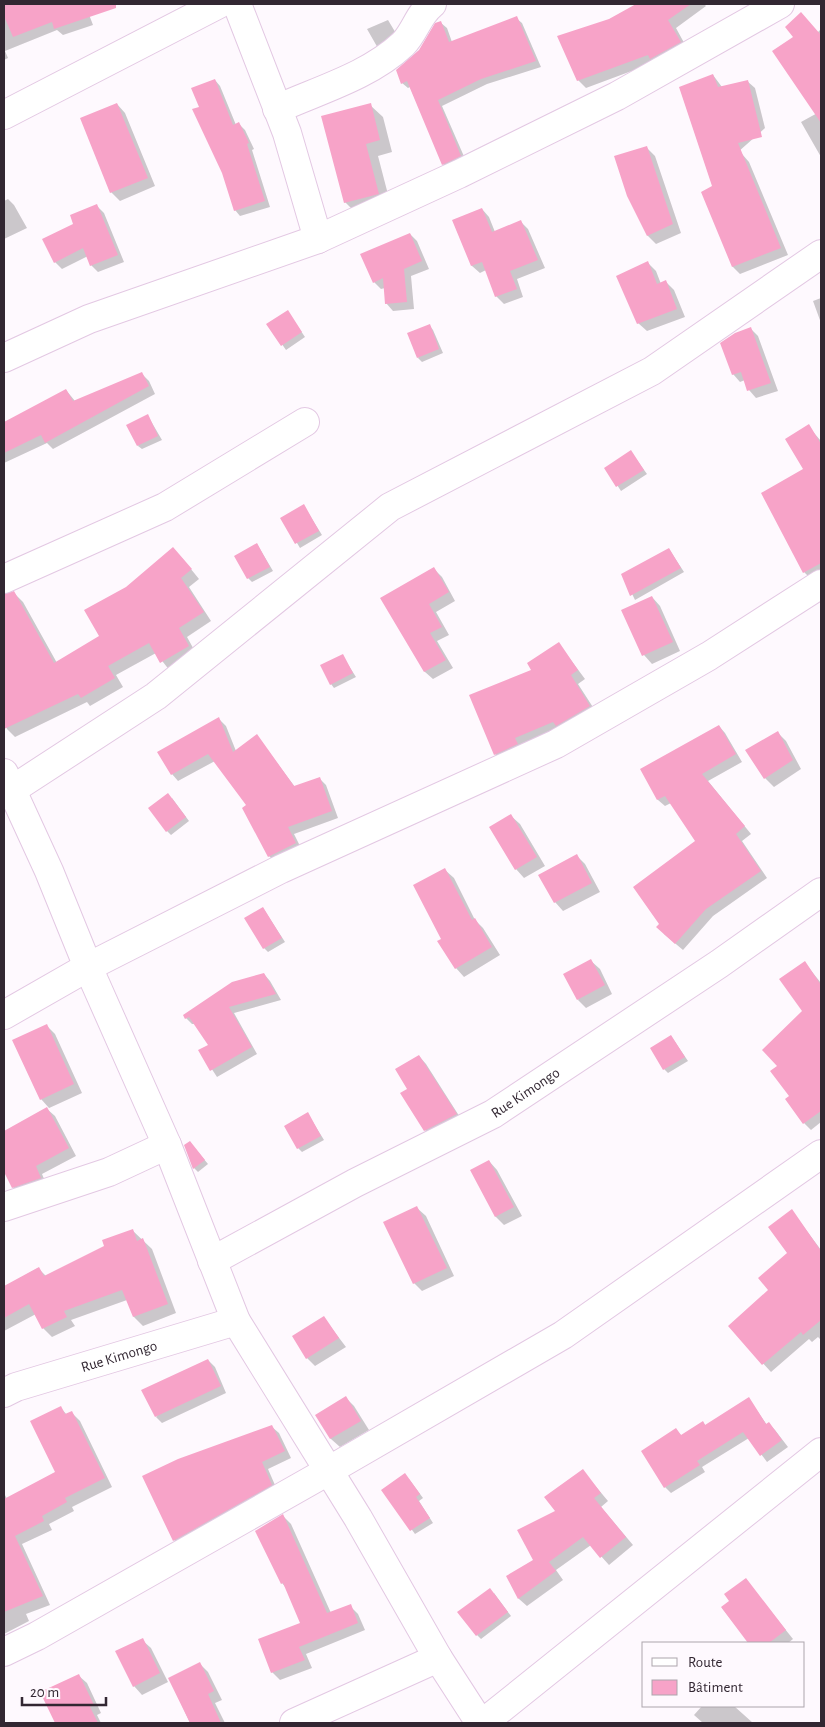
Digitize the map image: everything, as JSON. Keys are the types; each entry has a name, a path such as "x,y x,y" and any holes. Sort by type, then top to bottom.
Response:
{"street":[{"path":"4,115 219,4"},
{"path":"237,4 287,133 318,240"},
{"path":"277,109 374,66 404,43 424,10 432,4"},
{"path":"4,358 89,319 318,240 459,174 617,96 780,4"},
{"path":"821,254 652,371 390,507 156,696 7,786 49,871 88,967 167,1145 236,1321 358,1518 438,1658 481,1723 821,1452"},
{"path":"4,579 165,507 305,422"},
{"path":"4,1015 88,967 281,868 556,744 709,656 821,584"},
{"name":"Rue Kimongo","path":"212,1261 355,1183 493,1114 719,964 821,892"},
{"path":"4,1207 109,1172 167,1145"},
{"path":"4,1652 36,1636 328,1472 563,1335 821,1154"},
{"name":"Rue Kimongo","path":"4,1394 16,1387 236,1321"},
{"path":"294,1723 438,1658"}],"building":[{"path":"4,4 116,4 116,8 54,29 52,22 13,37 4,16"},
{"path":"636,4 691,4 668,20 681,42 650,59 648,55 577,81 557,36 609,19"},
{"path":"801,12 821,35 821,123 772,51 793,37 785,27"},
{"path":"517,16 536,61 481,79 438,100 461,156 442,165 407,81 401,84 396,70 419,50 435,23 441,21 449,42"},
{"path":"713,74 718,87 748,80 762,137 738,143 781,248 732,267 701,192 712,186 679,87"},
{"path":"215,79 233,125 239,122 249,143 247,144 265,201 234,211 222,173 192,109 199,107 191,88"},
{"path":"117,103 148,178 110,193 80,118"},
{"path":"371,103 380,140 366,144 379,194 344,203 321,116"},
{"path":"647,146 673,224 647,236 627,196 614,156"},
{"path":"97,204 118,255 90,266 83,248 54,263 42,239 73,224 70,215"},
{"path":"482,208 492,232 521,220 538,260 510,271 517,289 495,297 482,262 471,266 452,220"},
{"path":"410,233 422,261 404,269 407,302 385,304 383,278 373,283 360,254"},
{"path":"648,261 657,284 666,280 677,309 637,324 616,276"},
{"path":"288,310 302,332 281,346 266,324"},
{"path":"430,324 439,349 417,358 407,333"},
{"path":"751,327 771,383 747,391 741,372 732,375 720,343 735,333"},
{"path":"142,372 149,386 45,443 41,435 4,453 4,422 66,389 73,401"},
{"path":"148,414 158,436 137,446 126,425"},
{"path":"809,424 821,444 821,563 803,573 761,493 803,469 785,439"},
{"path":"631,450 644,470 616,487 604,468"},
{"path":"304,504 319,531 295,544 280,518"},
{"path":"257,543 270,567 247,579 234,556"},
{"path":"173,547 192,569 181,578 204,612 179,628 189,646 160,663 149,643 108,666 115,678 81,698 78,694 4,729 4,594 14,591 54,663 99,636 84,610 126,587"},
{"path":"669,548 681,568 630,596 621,574"},
{"path":"434,567 449,592 429,604 442,627 430,633 446,660 424,672 380,598"},
{"path":"652,596 673,642 642,656 621,610"},
{"path":"559,642 578,670 571,675 590,706 556,726 553,722 515,738 518,744 494,755 469,695 531,670 527,663"},
{"path":"343,654 353,673 330,685 320,665"},
{"path":"219,717 233,752 257,734 294,786 320,777 332,811 288,827 296,843 268,857 242,808 246,805 208,754 171,775 157,752"},
{"path":"719,725 736,754 702,774 745,826 736,834 761,871 706,909 675,944 656,927 659,924 633,887 695,841 665,796 657,800 640,769"},
{"path":"778,731 793,760 764,779 745,750"},
{"path":"168,793 186,817 166,832 148,808"},
{"path":"511,814 537,857 515,870 489,827"},
{"path":"577,854 592,883 554,903 538,875"},
{"path":"445,868 472,920 475,918 492,947 455,969 437,941 441,939 413,885"},
{"path":"263,907 282,938 263,949 244,918"},
{"path":"591,959 605,985 577,1000 563,974"},
{"path":"805,961 821,985 821,1111 803,1124 785,1099 789,1096 770,1071 777,1066 762,1050 802,1011 779,979"},
{"path":"264,973 276,994 229,1007 252,1047 210,1071 198,1050 208,1045 189,1017 185,1019 183,1015 232,982"},
{"path":"47,1024 74,1084 40,1100 12,1040"},
{"path":"671,1035 685,1057 663,1070 650,1048"},
{"path":"419,1055 457,1114 424,1131 400,1093 407,1089 395,1069"},
{"path":"47,1107 69,1148 36,1166 41,1178 12,1188 4,1172 4,1131"},
{"path":"308,1112 321,1136 297,1149 284,1126"},
{"path":"190,1141 205,1160 193,1169 184,1145"},
{"path":"489,1160 514,1207 495,1217 470,1170"},
{"path":"417,1206 447,1268 413,1284 383,1222"},
{"path":"792,1209 821,1251 821,1320 803,1335 801,1332 762,1365 728,1326 768,1290 758,1278 787,1253 768,1227"},
{"path":"133,1229 137,1241 143,1238 168,1304 133,1317 122,1290 64,1311 67,1317 42,1329 29,1304 4,1318 4,1286 39,1267 44,1276 104,1246 102,1240"},
{"path":"324,1316 339,1338 306,1359 292,1336"},
{"path":"208,1359 221,1386 155,1417 141,1390"},
{"path":"346,1396 361,1421 330,1439 315,1415"},
{"path":"749,1397 766,1424 769,1422 782,1440 760,1456 743,1432 697,1461 700,1465 664,1488 641,1451 676,1428 681,1435 703,1421 705,1425"},
{"path":"61,1406 65,1414 72,1411 105,1478 65,1498 67,1502 42,1516 44,1521 15,1536 43,1596 4,1612 4,1499 55,1472 30,1421"},
{"path":"272,1425 285,1451 262,1462 272,1485 173,1541 142,1476 178,1459"},
{"path":"583,1469 601,1493 594,1498 626,1537 600,1558 583,1537 549,1562 556,1571 518,1599 506,1576 533,1560 517,1530 555,1511 544,1497"},
{"path":"405,1473 420,1494 416,1497 430,1518 410,1531 381,1490"},
{"path":"283,1514 327,1613 351,1604 358,1623 299,1647 305,1660 271,1673 258,1639 300,1623 283,1583 281,1584 255,1531"},
{"path":"746,1578 786,1630 770,1642 747,1642 721,1607 729,1601 724,1594"},
{"path":"490,1588 508,1612 476,1636 457,1612"},
{"path":"143,1638 160,1673 133,1687 115,1651"},
{"path":"200,1662 214,1691 208,1694 221,1723 190,1723 168,1678"},
{"path":"79,1674 94,1705 90,1707 98,1723 55,1723 40,1692"}]}
